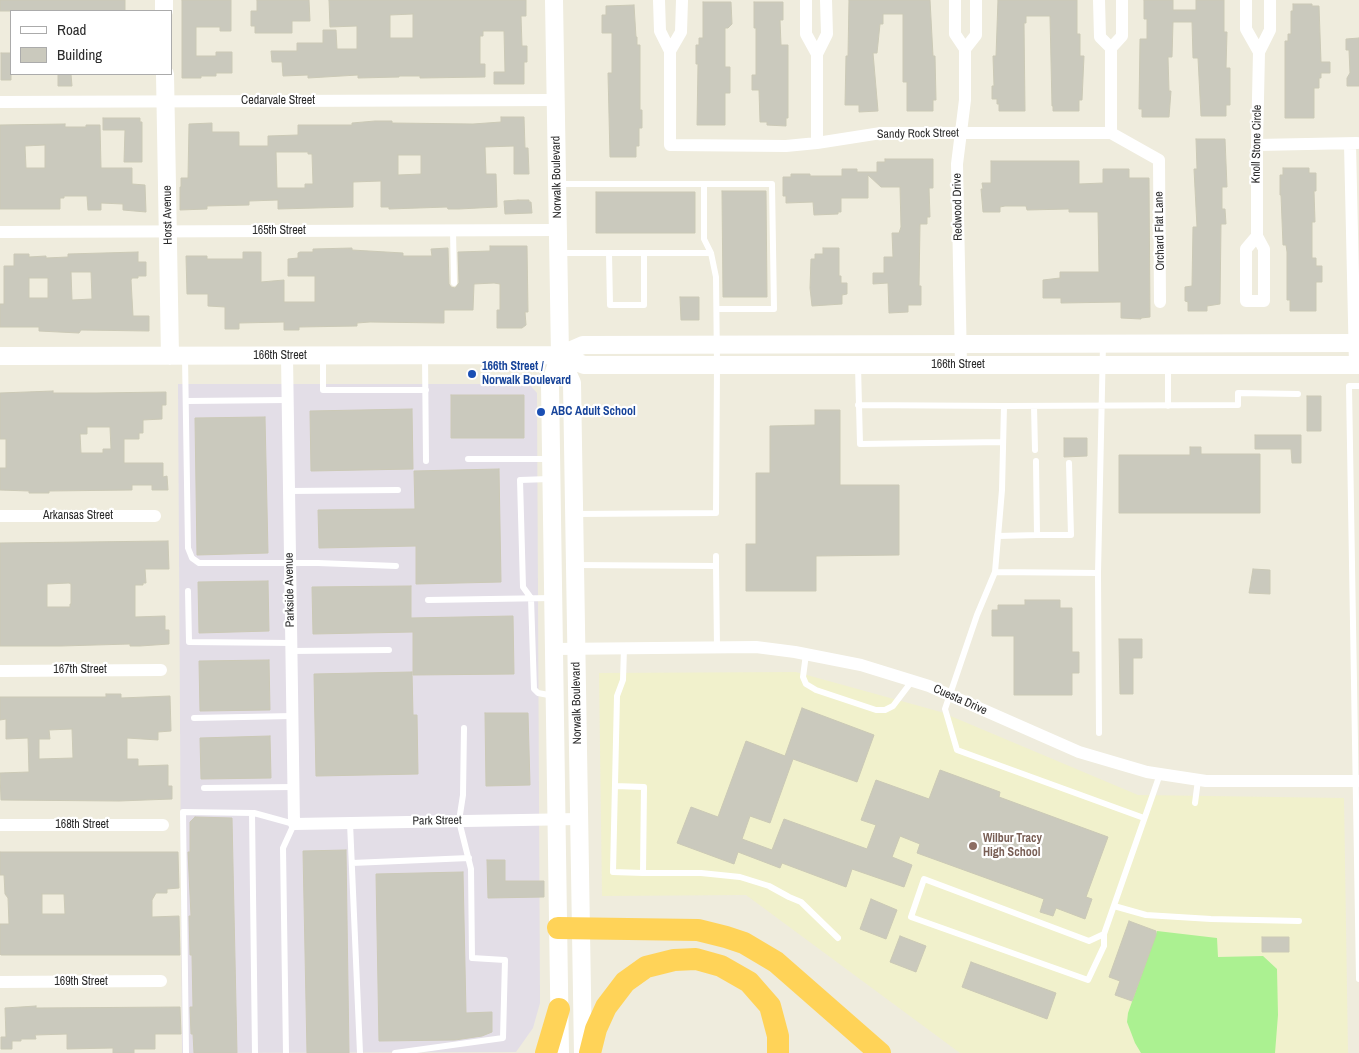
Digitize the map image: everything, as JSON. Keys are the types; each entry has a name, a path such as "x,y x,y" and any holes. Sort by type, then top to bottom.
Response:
{"highway":[{"path":"558,928 698,930 744,943 776,962 880,1053"},
{"path":"590,1053 596,1029 606,1007 625,982 646,967 674,960 696,959 721,966 749,982 770,1006 778,1036 778,1053"},
{"path":"546,1053 559,1009"}],"street":[{"name":"Norwalk Boulevard","path":"554,0 560,355 550,384 560,1053"},
{"path":"659,0 660,32 670,51"},
{"path":"670,51 681,32 682,0"},
{"path":"806,0 806,34 817,54"},
{"path":"817,144 817,54 826,34 826,0"},
{"name":"Redwood Drive","path":"955,0 955,34 965,49 965,100 957,164 961,365"},
{"name":"Redwood Drive","path":"965,49 976,35 976,0"},
{"path":"1100,0 1100,37 1111,48"},
{"path":"1111,132 1111,48 1122,36 1122,0"},
{"path":"1246,0 1246,29 1259,52"},
{"name":"Knoll Stone Circle","path":"1257,236 1259,52 1270,30 1270,0"},
{"name":"Sandy Rock Street","path":"670,51 670,145 786,146 817,144 881,133 1111,132"},
{"name":"Horst Avenue","path":"165,75 168,231 178,356"},
{"name":"Cedarvale Street","path":"0,102 556,100"},
{"name":"Orchard Flat Lane","path":"1111,132 1159,160 1160,302"},
{"path":"1257,145 1355,144 1357,365"},
{"name":"165th Street","path":"0,232 558,230"},
{"name":"166th Street","path":"560,355 583,345 1356,343"},
{"name":"Norwalk Boulevard","path":"560,355 572,382 583,1053"},
{"name":"166th Street","path":"0,356 560,355 584,365 1357,365"},
{"name":"Parkside Avenue","path":"287,356 294,824"},
{"name":"Arkansas Street","path":"0,516 155,516"},
{"name":"Cuesta Drive","path":"554,649 756,648 806,654 862,665 912,681 949,695 1079,752 1147,772 1206,781 1358,781"},
{"name":"167th Street","path":"0,671 161,670"},
{"name":"Park Street","path":"294,824 579,819"},
{"name":"168th Street","path":"0,825 163,825"},
{"name":"169th Street","path":"0,982 161,981"}],"lane":[{"path":"557,184 772,184 774,309 717,309"},
{"path":"574,514 716,516 718,365 716,276 711,253 704,239 704,184"},
{"path":"453,230 454,282"},
{"path":"558,253 711,253"},
{"path":"609,253 610,305 644,305 644,253"},
{"path":"1099,733 1098,573 1103,343"},
{"path":"323,355 323,390 426,390"},
{"path":"425,355 426,461"},
{"path":"178,356 187,401 188,548 192,558 198,563 396,566"},
{"path":"858,365 860,444 1003,442"},
{"path":"1168,365 1168,406"},
{"path":"1359,386 1349,386 1358,781 1359,979"},
{"path":"858,405 1238,405 1238,393 1298,394"},
{"path":"187,401 287,400"},
{"path":"1004,406 1002,490 995,572 977,615 945,709 957,750 1144,818"},
{"path":"1034,406 1035,450"},
{"path":"468,459 551,459"},
{"path":"1036,461 1037,535"},
{"path":"998,536 1071,535 1069,463"},
{"path":"552,479 520,480 523,587 531,598 534,689 538,693 555,696"},
{"path":"289,492 398,490"},
{"path":"716,556 717,648"},
{"path":"575,565 716,566"},
{"path":"995,572 1098,573"},
{"path":"188,591 189,642 389,650"},
{"path":"428,600 554,598"},
{"path":"624,648 623,680 617,696 612,872 701,873 740,877 769,886 801,902 838,938"},
{"path":"806,654 803,677 806,684 831,695 876,710 885,710 893,706 912,681"},
{"path":"194,718 292,716"},
{"path":"395,1053 503,1038 505,960 472,958 471,869 460,821 463,795 464,728"},
{"path":"1104,934 1089,941 924,879 911,917 1088,980 1104,946 1104,934 1160,774"},
{"path":"1194,803 1198,780"},
{"path":"204,788 293,786"},
{"path":"615,786 644,787 643,873"},
{"path":"186,1053 182,812 252,813 294,824 283,848 286,1053"},
{"path":"252,813 255,1053"},
{"path":"350,823 360,1053"},
{"path":"352,864 469,858"},
{"path":"1114,906 1146,915 1181,918 1299,921"}],"shaded area":[{"path":"178,384 529,384 537,393 540,1003 533,1028 516,1052 182,1053"},
{"name":"Wilbur Tracy High School","path":"796,672 941,712 1138,795 1344,798 1348,1053 960,1053 746,895 602,896 599,673"}],"green space":[{"path":"1157,931 1217,938 1218,957 1263,956 1277,969 1278,1015 1275,1053 1141,1053 1127,1022 1128,1013"}],"building":[{"path":"0,0 125,0 125,10 0,11"},
{"path":"182,0 231,0 231,31 220,31 220,27 196,27 196,56 216,56 216,52 232,52 232,73 216,73 216,76 201,76 201,78 182,78"},
{"path":"257,0 309,0 310,21 292,21 292,33 255,33 255,26 251,26 251,11 257,11"},
{"path":"329,0 526,0 526,16 521,16 522,46 527,46 527,62 524,62 524,84 494,84 494,72 505,72 504,31 483,31 483,36 480,36 480,64 485,64 485,77 420,78 420,76 399,76 358,78 358,75 308,78 308,75 283,76 282,62 272,62 271,51 297,51 297,43 323,43 323,30 336,30 337,49 357,49 357,26 330,27","holes":["413,14 413,38 390,38 390,15"]},
{"path":"849,0 930,0 933,56 935,56 936,100 933,100 933,111 907,111 907,82 903,82 903,14 883,14 883,24 880,24 877,53 873,53 878,111 859,112 859,105 845,105"},
{"path":"998,0 1077,0 1077,34 1080,34 1080,56 1084,56 1082,100 1079,100 1079,111 1053,111 1050,16 1026,16 1026,23 1024,23 1025,111 999,111 997,99 992,99 992,86 994,86 993,56 996,56"},
{"path":"1144,0 1173,0 1173,10 1196,10 1196,0 1224,0 1224,32 1227,32 1226,68 1230,68 1230,105 1226,105 1226,116 1201,116 1198,58 1193,58 1192,22 1173,22 1172,57 1168,57 1169,91 1171,91 1169,117 1142,117 1142,109 1139,109 1140,39 1147,39 1147,19 1144,19"},
{"path":"703,2 731,2 732,24 725,28 725,67 730,67 730,93 725,93 725,125 697,125 698,64 696,64 696,45 699,45 699,38 703,38"},
{"path":"754,2 783,2 783,20 780,20 781,45 788,45 788,118 786,118 786,126 767,125 767,122 760,122 759,90 752,90 752,75 756,75"},
{"path":"1293,4 1319,6 1321,62 1330,62 1330,73 1321,73 1319,88 1314,88 1314,118 1285,118 1285,41 1288,41 1288,34 1291,34 1291,11 1293,11"},
{"path":"634,5 637,45 640,45 640,110 642,110 642,128 639,128 639,146 636,146 636,157 610,157 608,73 612,73 612,33 602,33 602,15 606,15 606,6"},
{"path":"1359,38 1359,86 1347,86 1347,78 1350,73 1349,50 1346,50 1346,39"},
{"path":"1,53 10,53 11,80 1,80"},
{"path":"58,75 71,75 72,86 58,86"},
{"path":"501,117 524,117 525,148 528,148 529,174 514,174 514,146 485,147 486,174 496,174 497,207 389,209 389,207 381,207 381,181 353,182 353,207 278,209 278,200 249,201 249,205 207,206 207,209 180,210 181,178 188,178 189,124 212,123 212,132 239,132 239,146 268,146 268,136 298,135 298,125 352,125 352,123 375,121 473,124 501,122","holes":["276,152 308,152 308,154 312,154 313,184 305,184 305,188 277,188","398,155 421,155 421,174 398,175"]},
{"path":"103,118 140,118 140,122 142,122 142,162 124,162 125,130 103,130"},
{"path":"65,124 65,127 86,127 86,125 100,125 101,168 132,168 132,184 145,185 146,212 123,210 123,204 101,203 101,210 88,210 87,196 64,196 64,198 60,198 60,209 0,209 0,125","holes":["45,145 45,168 26,168 25,146"]},
{"path":"1196,139 1225,139 1227,187 1222,187 1222,209 1225,209 1226,224 1221,224 1220,304 1207,306 1207,311 1188,311 1188,302 1185,301 1185,287 1192,286 1193,227 1197,227 1194,169 1197,169"},
{"path":"885,159 933,159 933,188 929,188 930,217 927,217 927,224 920,224 919,286 921,286 921,305 908,305 908,312 889,313 888,283 873,284 873,273 884,273 884,257 893,257 892,233 899,233 901,227 900,187 881,187 868,175 868,198 841,198 841,212 838,212 838,214 814,215 813,202 786,203 786,196 783,196 783,177 791,177 791,174 842,176 842,169 857,169 857,172 877,172 877,162 885,162"},
{"path":"991,161 1079,161 1079,184 1103,183 1103,169 1129,169 1129,178 1149,178 1150,317 1141,319 1121,318 1121,302 1061,303 1061,298 1043,298 1043,280 1060,278 1060,272 1099,272 1098,212 1069,212 1069,209 1027,210 1026,206 1005,206 1000,207 1000,212 983,212 981,189 983,189 982,183 991,183"},
{"path":"1283,168 1309,168 1309,173 1316,173 1316,191 1314,191 1315,222 1312,222 1312,258 1316,258 1316,266 1322,266 1322,282 1316,282 1316,311 1290,311 1290,300 1287,300 1287,252 1286,245 1283,245 1280,195 1280,175 1283,175"},
{"path":"722,191 766,191 767,297 723,297"},
{"path":"596,192 695,192 695,233 596,233"},
{"path":"529,200 532,213 505,214 504,201"},
{"path":"490,246 527,246 528,312 525,312 526,325 522,328 497,328 497,310 500,310 500,284 494,283 474,284 473,310 444,310 444,323 370,322 357,323 357,326 299,327 299,330 284,330 284,322 239,323 239,329 225,329 225,307 208,306 208,294 187,294 186,256 207,256 207,259 243,259 243,252 261,252 261,282 284,280 284,302 315,302 315,276 288,276 288,259 298,258 298,253 300,252 313,252 313,249 352,248 352,250 403,253 403,256 432,256 431,249 448,248 449,284 455,288 459,283 458,252 490,251"},
{"path":"823,248 839,248 839,276 841,276 841,283 847,283 847,294 842,295 842,304 812,306 810,288 811,259 815,259 815,254 823,254"},
{"path":"138,252 138,262 146,262 146,276 138,276 138,278 132,278 131,280 133,316 149,316 149,331 81,330 79,333 39,331 39,327 0,327 0,304 4,304 4,266 14,266 14,254 29,254 29,257 46,256 46,258 68,257 68,254","holes":["71,272 91,272 92,299 72,300","29,278 48,278 48,298 29,298"]},
{"path":"680,297 699,297 699,320 681,320"},
{"path":"53,391 53,393 166,392 166,405 162,405 162,419 143,420 143,433 139,433 139,439 124,439 124,463 163,463 163,477 167,476 168,490 152,490 152,485 132,485 132,490 29,493 29,491 0,490 0,468 6,468 6,439 0,439 0,393","holes":["87,427 110,427 111,449 103,449 103,453 81,453 80,434 87,434"]},
{"path":"451,395 524,395 524,438 451,438"},
{"path":"1307,396 1321,396 1321,431 1307,431"},
{"path":"412,409 413,469 311,471 310,411"},
{"path":"815,410 840,410 840,485 899,485 899,555 816,556 816,591 746,591 746,544 756,544 756,473 770,473 770,426 815,425"},
{"path":"265,417 268,553 197,555 195,418"},
{"path":"1255,435 1301,435 1301,463 1292,463 1291,449 1255,449"},
{"path":"1064,438 1087,438 1087,456 1064,457"},
{"path":"1190,447 1201,447 1201,454 1260,454 1260,513 1119,513 1119,455 1190,455"},
{"path":"499,469 501,582 416,584 416,546 319,548 318,510 415,509 414,471"},
{"path":"168,541 169,569 145,569 146,583 135,585 135,617 165,616 165,630 169,630 169,644 140,646 130,646 130,644 0,646 0,543","holes":["47,584 71,584 70,607 47,607"]},
{"path":"1253,569 1270,570 1270,594 1249,593"},
{"path":"268,581 269,631 199,633 198,582"},
{"path":"411,586 411,618 513,616 514,674 413,675 413,632 313,634 312,587"},
{"path":"1025,600 1060,600 1060,608 1072,608 1072,652 1079,652 1079,673 1072,673 1072,695 1014,695 1014,636 992,636 992,610 998,610 998,605 1025,605"},
{"path":"1119,639 1142,639 1142,658 1133,658 1133,694 1120,694"},
{"path":"269,660 270,710 200,711 199,661"},
{"path":"412,672 413,715 417,715 418,774 316,776 314,674"},
{"path":"106,694 121,694 121,698 170,696 171,731 158,732 158,740 127,738 127,759 138,759 138,766 168,765 168,786 172,786 172,799 119,801 1,800 0,773 29,772 28,738 6,739 6,719 0,720 0,697 106,697","holes":["72,729 73,758 39,759 39,739 50,739 49,730"]},
{"path":"802,708 874,735 857,782 793,759 770,823 750,816 742,839 772,850 784,819 867,849 876,825 861,820 876,780 929,799 940,770 1000,792 999,797 1108,837 1086,897 1092,899 1085,919 1056,908 1053,916 1040,912 1044,899 917,853 920,844 900,836 892,857 912,865 904,887 852,869 846,887 782,863 780,868 738,852 734,864 677,843 691,807 718,817 746,741 785,756"},
{"path":"485,713 528,713 530,785 486,786"},
{"path":"270,736 271,778 201,779 200,738"},
{"path":"195,817 232,818 237,1053 194,1053 190,1007 193,1007 188,852 190,852 190,822"},
{"path":"346,850 349,1053 307,1053 303,851"},
{"path":"0,852 178,852 179,888 167,889 167,893 156,893 152,900 152,917 179,916 180,955 1,955 0,924 9,924 8,898 5,894 4,875 0,875","holes":["42,894 64,894 65,914 42,914"]},
{"path":"487,860 505,860 505,881 544,881 544,897 488,898"},
{"path":"463,872 466,1013 492,1012 492,1032 482,1036 455,1040 379,1041 376,874"},
{"path":"871,899 897,910 886,939 860,929"},
{"path":"1129,921 1156,931 1132,1001 1115,995 1120,981 1109,977"},
{"path":"900,936 926,946 916,972 890,962"},
{"path":"1262,937 1289,937 1289,952 1262,952"},
{"path":"971,962 1056,993 1047,1019 962,987"},
{"path":"36,1006 36,1008 180,1007 181,1034 155,1034 155,1049 134,1049 134,1053 113,1053 113,1048 67,1049 67,1034 35,1035 36,1039 12,1041 12,1049 1,1049 1,1037 6,1037 5,1008"}],"place":[{"name":"166th Street / Norwalk Boulevard","path":"472,374"},
{"name":"ABC Adult School","path":"541,412"},
{"name":"Wilbur Tracy High School","path":"973,846"}]}
